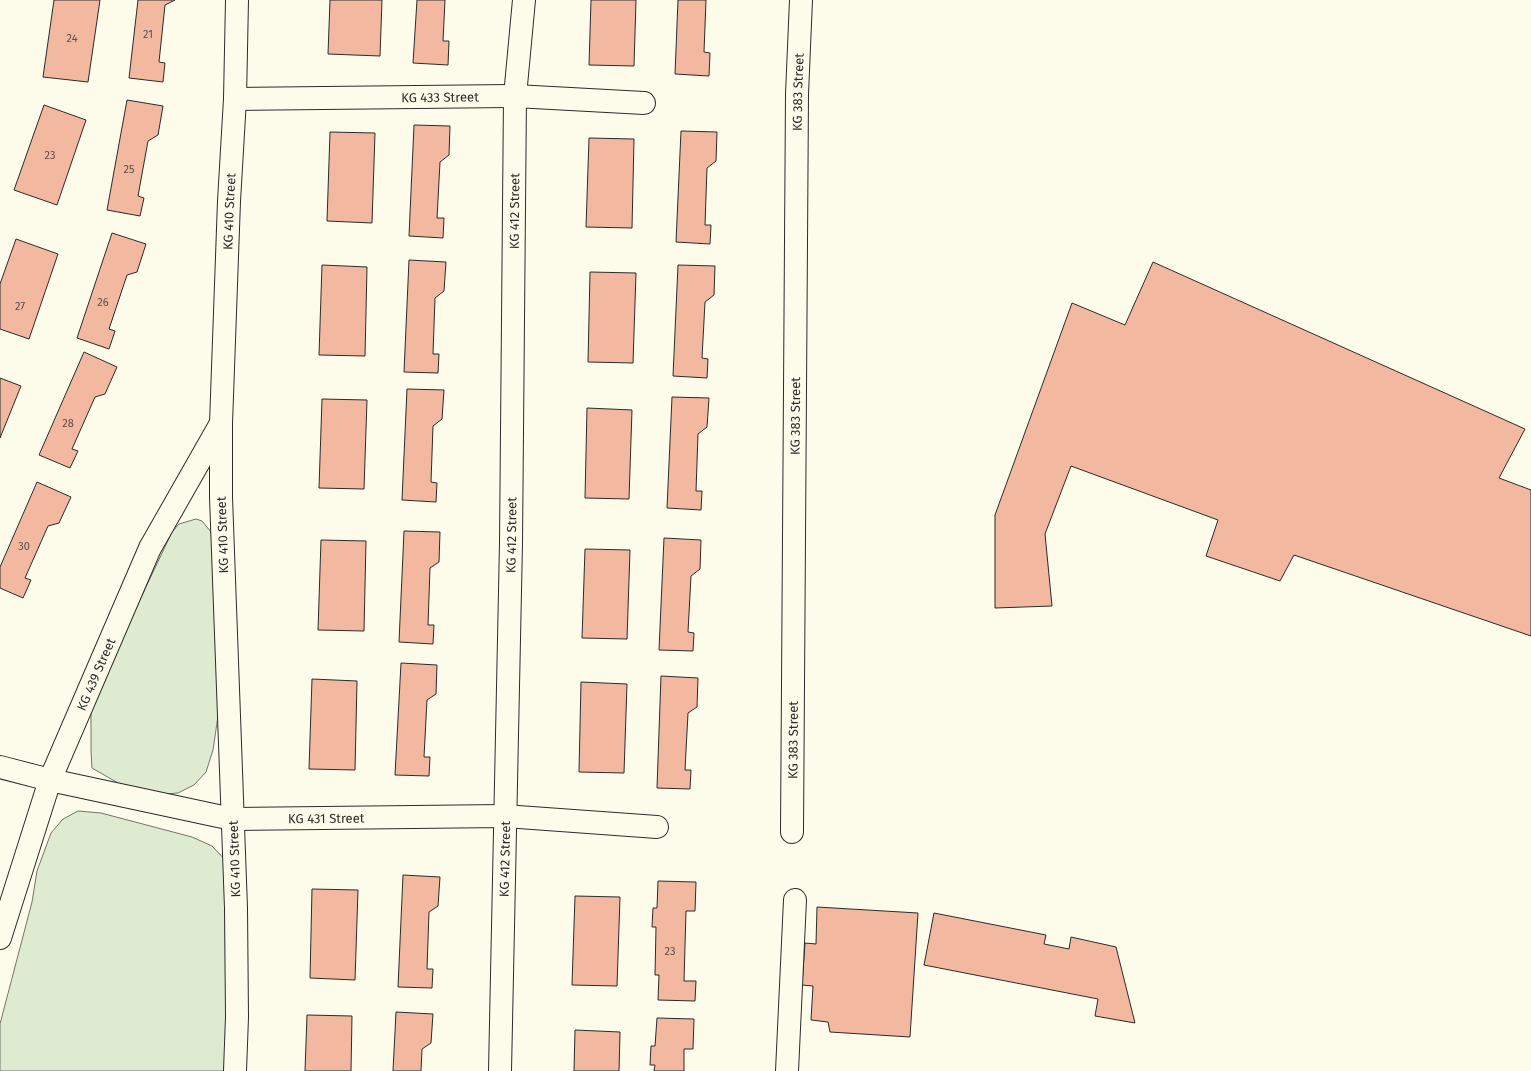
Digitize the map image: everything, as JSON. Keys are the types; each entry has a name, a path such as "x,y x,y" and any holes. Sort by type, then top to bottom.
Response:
{"street":[{"name":"KG 410 Street","path":"235,1071 237,1017 236,908 221,505 221,424 229,201 235,99 237,0"},
{"name":"KG 412 Street","path":"500,1071 504,816 511,543 515,96 524,0"},
{"name":"KG 383 Street","path":"792,832 797,102 801,0"},
{"name":"KG 433 Street","path":"235,99 515,96 644,103"},
{"name":"KG 439 Street","path":"0,938 50,780 150,548 221,424"},
{"name":"KG 431 Street","path":"0,767 50,780 232,819 504,816 657,827"},
{"path":"787,1071 795,900"}],"green space":[{"path":"196,519 202,521 211,532 218,570 218,716 213,750 206,772 194,785 178,793 165,794 125,787 92,768 91,703 172,532 179,524"},
{"path":"78,811 101,813 192,837 212,846 227,862 228,989 224,1071 0,1071 0,1024 32,902 37,871 51,833 63,819"}],"building":[{"path":"54,0 100,0 88,82 43,77"},
{"path":"138,0 175,0 165,5 159,62 165,63 163,82 129,78"},
{"path":"330,0 382,0 380,56 328,54"},
{"path":"417,0 445,0 443,41 449,41 448,65 413,63"},
{"path":"591,0 636,0 634,66 589,65"},
{"path":"678,0 706,0 704,52 710,53 709,76 675,74"},
{"path":"127,100 163,106 158,135 148,141 138,196 144,198 140,216 107,210"},
{"path":"44,105 86,120 57,205 14,190"},
{"path":"414,125 450,126 449,155 440,162 437,218 444,218 443,238 409,236"},
{"path":"681,131 717,132 716,161 707,168 705,225 711,225 710,244 676,242"},
{"path":"330,132 375,133 372,223 327,221"},
{"path":"589,138 634,139 632,228 586,227"},
{"path":"112,233 146,244 137,272 127,275 109,329 115,331 109,349 77,338"},
{"path":"16,239 58,254 29,339 0,329 0,284"},
{"path":"409,260 446,262 444,291 435,298 433,354 439,354 438,373 404,372"},
{"path":"1153,262 1525,429 1499,478 1531,490 1531,636 1294,555 1280,581 1206,556 1218,520 1071,466 1045,534 1052,606 995,608 995,515 1072,303 1125,325"},
{"path":"322,265 367,267 365,356 319,355"},
{"path":"678,265 715,266 714,295 705,302 702,358 708,359 707,378 673,376"},
{"path":"590,272 636,273 633,363 588,362"},
{"path":"84,352 117,367 105,394 95,397 72,449 78,451 70,468 39,455"},
{"path":"0,378 21,386 0,438"},
{"path":"407,389 444,390 442,419 433,426 431,482 437,483 436,502 402,500"},
{"path":"672,397 709,398 707,427 698,434 696,491 702,491 701,510 667,508"},
{"path":"322,399 367,400 364,489 319,488"},
{"path":"587,408 632,410 629,499 585,498"},
{"path":"37,482 71,497 59,523 48,526 25,578 31,580 23,598 0,588 0,567"},
{"path":"404,531 440,532 439,562 430,568 428,625 434,625 433,644 399,642"},
{"path":"664,538 701,540 700,569 691,576 688,632 694,633 693,651 659,650"},
{"path":"321,540 366,541 364,631 318,630"},
{"path":"585,549 630,550 627,639 582,638"},
{"path":"401,663 437,665 436,694 427,700 424,757 430,757 429,776 395,775"},
{"path":"661,676 698,678 697,707 688,713 685,770 691,770 690,789 657,788"},
{"path":"312,679 357,681 355,770 309,769"},
{"path":"581,682 627,684 624,773 579,772"},
{"path":"403,875 440,877 438,906 429,912 427,969 433,969 432,988 398,987"},
{"path":"658,881 696,882 695,911 686,911 684,981 696,981 695,1001 658,1000 659,975 655,975 656,927 652,927 653,908 657,908"},
{"path":"312,889 358,890 355,980 310,978"},
{"path":"575,896 620,897 617,986 572,985"},
{"path":"817,907 918,913 910,1037 830,1032 828,1022 811,1020 813,986 802,985 805,943 816,944"},
{"path":"934,913 1046,935 1044,944 1069,949 1071,937 1116,947 1135,1023 1095,1016 1098,999 924,965"},
{"path":"396,1012 433,1014 431,1043 422,1049 421,1071 393,1071"},
{"path":"307,1015 352,1016 351,1071 305,1071"},
{"path":"657,1018 694,1019 693,1049 684,1049 684,1071 654,1071 655,1065 650,1065 651,1046 655,1046"},
{"path":"575,1030 620,1032 619,1071 574,1071"}]}
